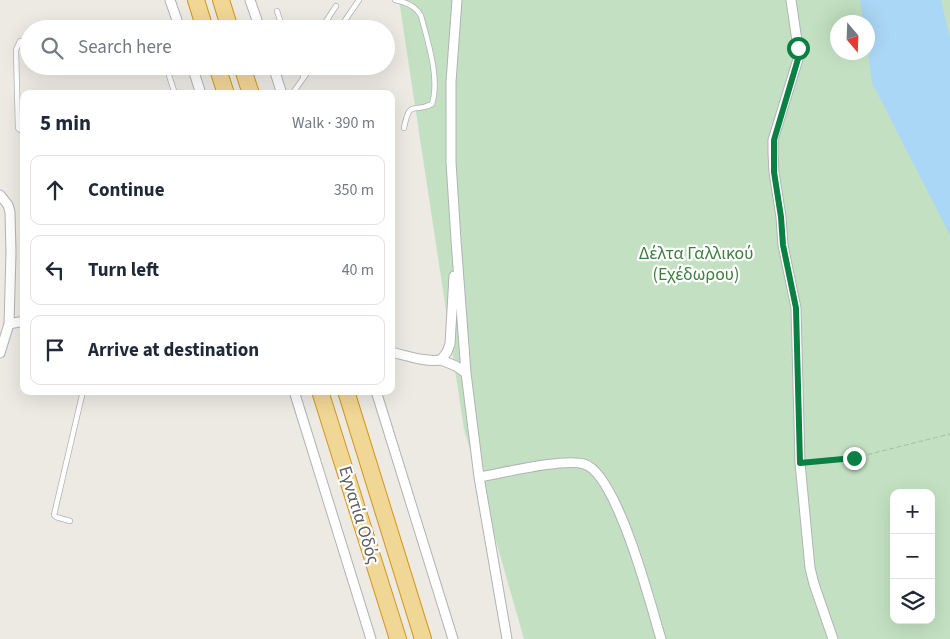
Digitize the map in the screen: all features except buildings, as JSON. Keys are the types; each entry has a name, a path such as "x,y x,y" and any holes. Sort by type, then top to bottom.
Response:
{"highway":[{"path":"196,0 202,20"},
{"path":"221,0 227,20"},
{"path":"220,75 225,90"},
{"path":"245,75 250,90"},
{"name":"Εγνατία Οδός","path":"321,395 398,639"},
{"name":"Εγνατία Οδός","path":"347,395 423,639"}],"street":[{"path":"170,0 177,20"},
{"path":"250,0 257,20"},
{"path":"457,0 451,82 451,152 466,373 479,477 507,639"},
{"path":"790,0 798,59 774,140 774,172 783,245 796,308 800,463 810,568 832,639"},
{"path":"195,75 200,90"},
{"path":"276,75 281,90"},
{"path":"0,195 4,198 10,212 11,253 9,324 0,354"},
{"path":"441,360 450,344 456,240"},
{"path":"9,324 20,321"},
{"path":"395,353 427,360 441,360 456,366 466,373"},
{"path":"295,395 371,639"},
{"path":"377,395 453,639"},
{"path":"479,477 562,463 585,464 593,469 601,477 620,512 661,639"}],"lane":[{"path":"345,20 359,0"},
{"path":"395,0 406,3 418,10 428,40 434,69 434,98 432,104 409,110 404,128"},
{"path":"327,20 336,6"},
{"path":"277,11 280,20"},
{"path":"20,41 16,50 18,128 20,129"},
{"path":"169,75 174,90"},
{"path":"295,90 306,75"},
{"path":"70,521 56,518 54,515 82,395"}],"path":[{"path":"800,463 854,458 950,434"}],"green space":[{"name":"Δέλτα Γαλλικού (Εχέδωρου)","path":"399,0 950,0 950,639 524,639 464,429"}],"water":[{"path":"860,0 941,0 950,39 950,235 872,83 869,60 875,60 875,15 862,15"}],"route":[{"path":"798,48 795,73 774,140 773,153 783,245 794,290 796,308 800,463 854,458"}]}
